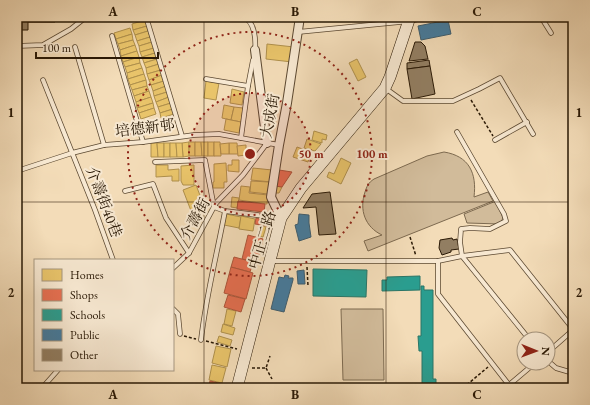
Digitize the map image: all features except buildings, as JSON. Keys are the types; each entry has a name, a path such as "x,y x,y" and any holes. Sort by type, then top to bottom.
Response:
{"main road":[{"name":"中正二路","path":"237,388 281,218 301,188 385,88 410,19"}],"street":[{"name":"大成街","path":"281,218 271,197 300,17"},
{"path":"255,50 267,143"}],"lane":[{"path":"17,46 43,45 72,29 86,17"},
{"path":"241,138 256,40 252,24 248,19 243,17"},
{"path":"298,32 426,17"},
{"path":"542,17 551,33"},
{"path":"147,20 182,136"},
{"path":"112,36 143,142"},
{"path":"76,47 104,145"},
{"path":"385,88 403,101 453,101 468,95 500,78 533,134"},
{"path":"206,79 248,86"},
{"name":"介壽街40巷","path":"43,80 95,210 113,259"},
{"path":"495,140 526,122"},
{"path":"457,132 504,214 506,222 490,229 470,228 461,230 460,242 462,256 523,331"},
{"name":"培德新邨","path":"17,171 72,153 104,145 143,142 182,136 219,134 279,145"},
{"name":"介壽街","path":"174,267 189,253 216,202 243,175 267,143"},
{"path":"155,162 206,160 214,207 225,211 281,218"},
{"path":"125,191 153,184 166,218 189,253"},
{"path":"201,340 204,308 216,260 225,211"},
{"path":"270,260 438,262 462,256 510,250 573,330 556,345"},
{"path":"438,262 438,294 509,385 526,371"},
{"path":"174,310 178,314 180,334"},
{"path":"556,368 573,374"},
{"path":"42,388 57,371"}],"path":[{"path":"468,95 495,140"},
{"path":"410,237 416,255"},
{"path":"307,261 308,286"},
{"path":"180,334 246,351"},
{"path":"270,356 266,368 272,379"},
{"path":"463,388 492,363"},
{"path":"243,366 266,368"}],"shaded area":[{"path":"444,152 460,157 470,167 474,180 474,197 488,192 493,201 368,251 364,241 382,235 371,227 363,211 363,199 369,183 374,179 427,156"},
{"path":"496,201 503,218 500,224 467,223 464,214"},
{"path":"341,309 383,309 384,380 343,380"}]}
